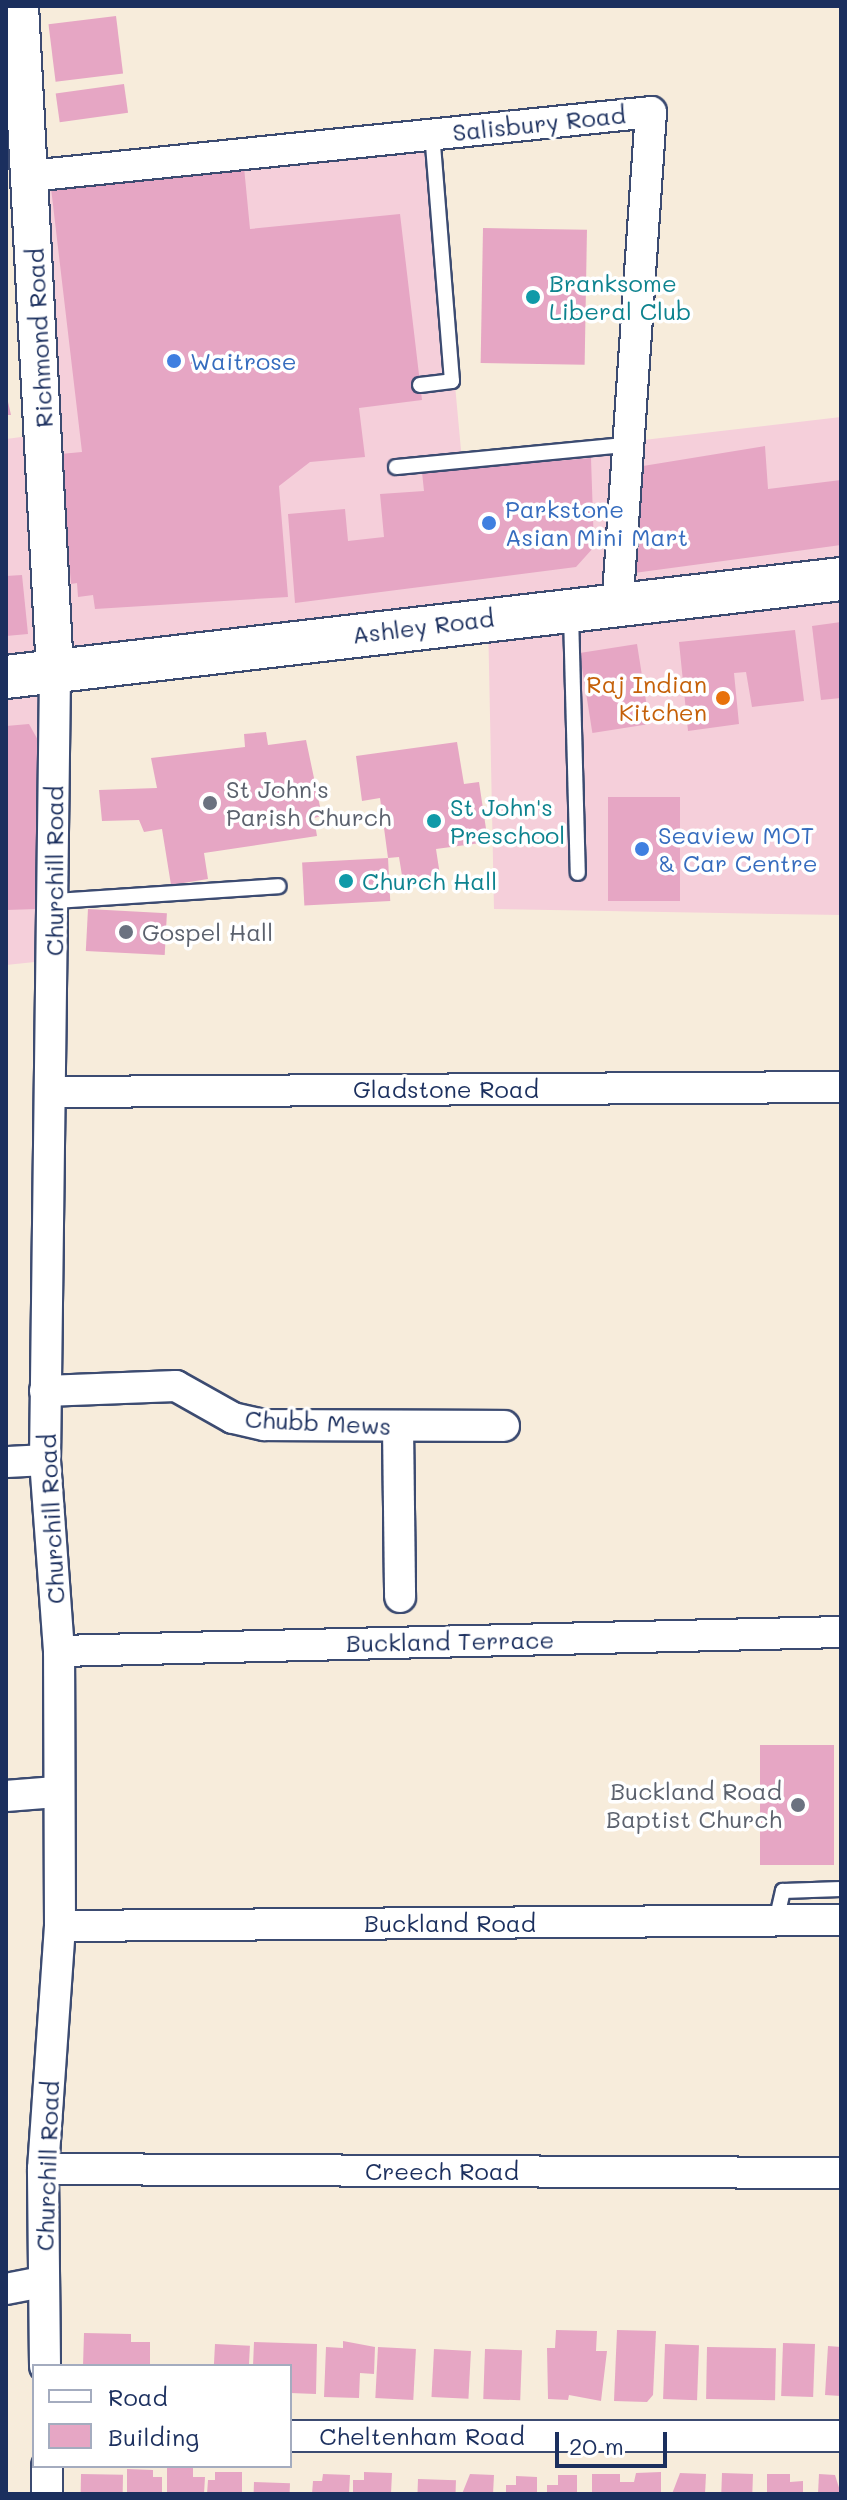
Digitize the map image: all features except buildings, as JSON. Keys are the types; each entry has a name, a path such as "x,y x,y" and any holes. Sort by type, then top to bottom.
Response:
{"main road":[{"name":"Ashley Road","path":"6,677 841,579"}],"street":[{"name":"Richmond Road","path":"20,6 30,176 39,230 55,671"},
{"name":"Salisbury Road","path":"30,176 651,112 625,445 617,605"},
{"name":"Churchill Road","path":"45,2364 43,2169 60,1926 57,1792 59,1651 45,1460 55,901 55,671"},
{"name":"Gladstone Road","path":"52,1092 841,1087"},
{"name":"Chubb Mews","path":"45,1391 176,1386 233,1418 264,1425 504,1426"},
{"path":"398,1426 400,1597"},
{"path":"6,1462 45,1460"},
{"name":"Buckland Terrace","path":"59,1651 841,1632"},
{"path":"6,1796 57,1792"},
{"name":"Buckland Road","path":"60,1926 841,1920"},
{"name":"Creech Road","path":"43,2169 841,2173"},
{"path":"6,2289 43,2282"},
{"name":"Cheltenham Road","path":"292,2436 841,2436"},
{"path":"47,2468 47,2494"}],"lane":[{"path":"420,385 452,381 432,135"},
{"path":"396,467 625,445"},
{"path":"571,610 578,873"},
{"path":"55,901 278,886"},
{"path":"776,1921 783,1891 841,1889"}],"shaded area":[{"path":"432,135 462,461 841,417 841,915 494,909 488,619 55,671 54,960 6,965 6,439 44,434 30,176"}],"place":[{"name":"Branksome Liberal Club","path":"533,297"},
{"name":"Waitrose","path":"174,361"},
{"name":"Parkstone Asian Mini Mart","path":"489,523"},
{"name":"Raj Indian Kitchen","path":"723,698"},
{"name":"St John's Parish Church","path":"210,803"},
{"name":"St John's Preschool","path":"434,821"},
{"name":"Seaview MOT & Car Centre","path":"642,849"},
{"name":"Church Hall","path":"346,881"},
{"name":"Gospel Hall","path":"126,932"},
{"name":"Buckland Road Baptist Church","path":"798,1805"}]}
